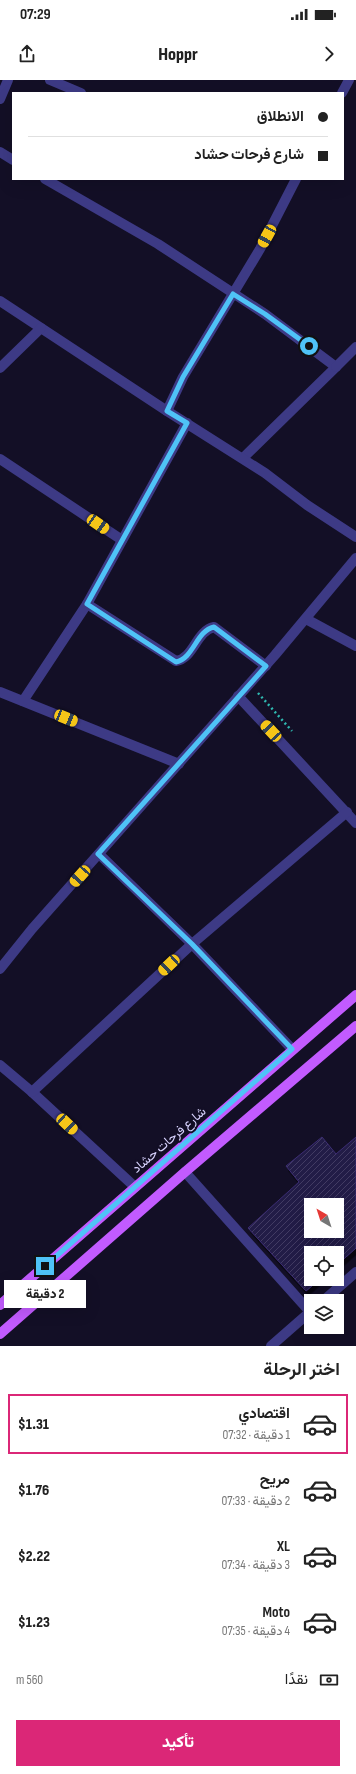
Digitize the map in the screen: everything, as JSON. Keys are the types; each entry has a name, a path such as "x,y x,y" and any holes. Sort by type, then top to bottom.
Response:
{"main road":[{"name":"شارع فرحات حشاد","path":"0,1305 292,1049 356,995"},
{"path":"0,1334 185,1172 356,1026"}],"street":[{"path":"0,99 8,80"},
{"path":"50,80 79,92"},
{"path":"343,92 349,80"},
{"path":"0,152 12,159"},
{"path":"47,180 158,244 265,314 336,367"},
{"path":"167,411 183,377 260,249 292,180"},
{"path":"0,302 167,411 243,458 308,505 356,537"},
{"path":"0,368 41,328"},
{"path":"243,458 356,347"},
{"path":"23,701 87,604 187,423"},
{"path":"0,460 122,540"},
{"path":"0,969 32,929 266,666 356,558"},
{"path":"87,604 176,662 188,654 206,630 214,627 266,666"},
{"path":"306,619 356,646"},
{"path":"0,692 178,764"},
{"path":"238,696 356,822"},
{"path":"32,1092 192,944 347,812"},
{"path":"98,854 192,944 292,1049"},
{"path":"0,1065 32,1092 135,1187"},
{"path":"185,1172 304,1303"},
{"path":"331,1294 356,1272"},
{"path":"271,1346 304,1317"}],"building":[{"path":"322,1137 336,1154 356,1137 356,1248 344,1259 344,1246 304,1246 304,1286 312,1286 306,1291 248,1228 299,1182 286,1166"}],"route":[{"path":"45,1266 292,1049 192,944 98,854 266,666 214,627 206,630 188,654 176,662 87,604 187,423 167,411 183,377 233,294 265,314 309,346"}]}
